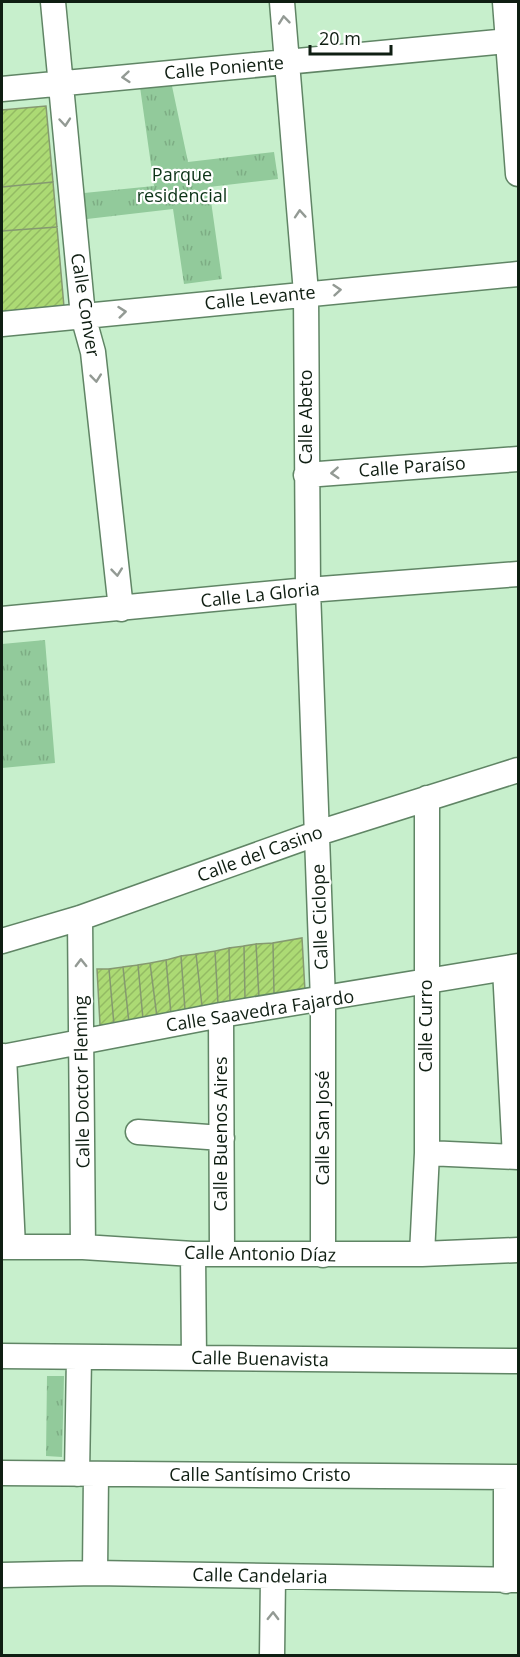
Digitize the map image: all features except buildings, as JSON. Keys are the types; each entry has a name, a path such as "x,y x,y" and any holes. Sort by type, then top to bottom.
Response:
{"street":[{"name":"Calle Conver","path":"53,2 83,316 93,352 121,609"},
{"name":"Calle Abeto","path":"282,2 306,293 308,590 318,833"},
{"path":"505,2 513,41 519,174"},
{"name":"Calle Poniente","path":"2,89 513,41"},
{"name":"Calle Levante","path":"2,324 519,273"},
{"name":"Calle Paraíso","path":"306,475 519,459"},
{"name":"Calle La Gloria","path":"2,619 308,590 519,574"},
{"name":"Calle del Casino","path":"2,941 80,918 318,833 519,770"},
{"name":"Calle Curro","path":"422,1254 426,1153 427,798"},
{"name":"Calle Ciclope","path":"318,833 323,1000"},
{"name":"Calle Doctor Fleming","path":"80,918 83,1043 83,1247"},
{"path":"426,1153 517,1157 512,968"},
{"name":"Calle Saavedra Fajardo","path":"3,1057 221,1015 512,968"},
{"name":"Calle San José","path":"323,1000 323,1255"},
{"name":"Calle Buenos Aires","path":"221,1015 222,1253"},
{"path":"3,1057 7,1247"},
{"path":"138,1132 222,1138"},
{"name":"Calle Antonio Díaz","path":"7,1247 83,1247 193,1254 323,1255 519,1250"},
{"path":"193,1254 194,1358"},
{"name":"Calle Buenavista","path":"2,1356 519,1361"},
{"path":"79,1357 86,1474 96,1573"},
{"name":"Calle Santísimo Cristo","path":"2,1473 512,1477"},
{"path":"512,1477 512,1581"},
{"name":"Calle Candelaria","path":"2,1575 96,1573 512,1581"},
{"path":"272,1656 273,1577"}],"green space":[{"name":"Parque residencial","path":"172,86 188,162 274,152 278,179 209,187 222,279 184,284 173,209 87,219 84,193 154,186 140,87"},
{"path":"45,640 55,763 2,768 2,644"},
{"path":"47,1376 64,1376 62,1457 46,1456"}]}
